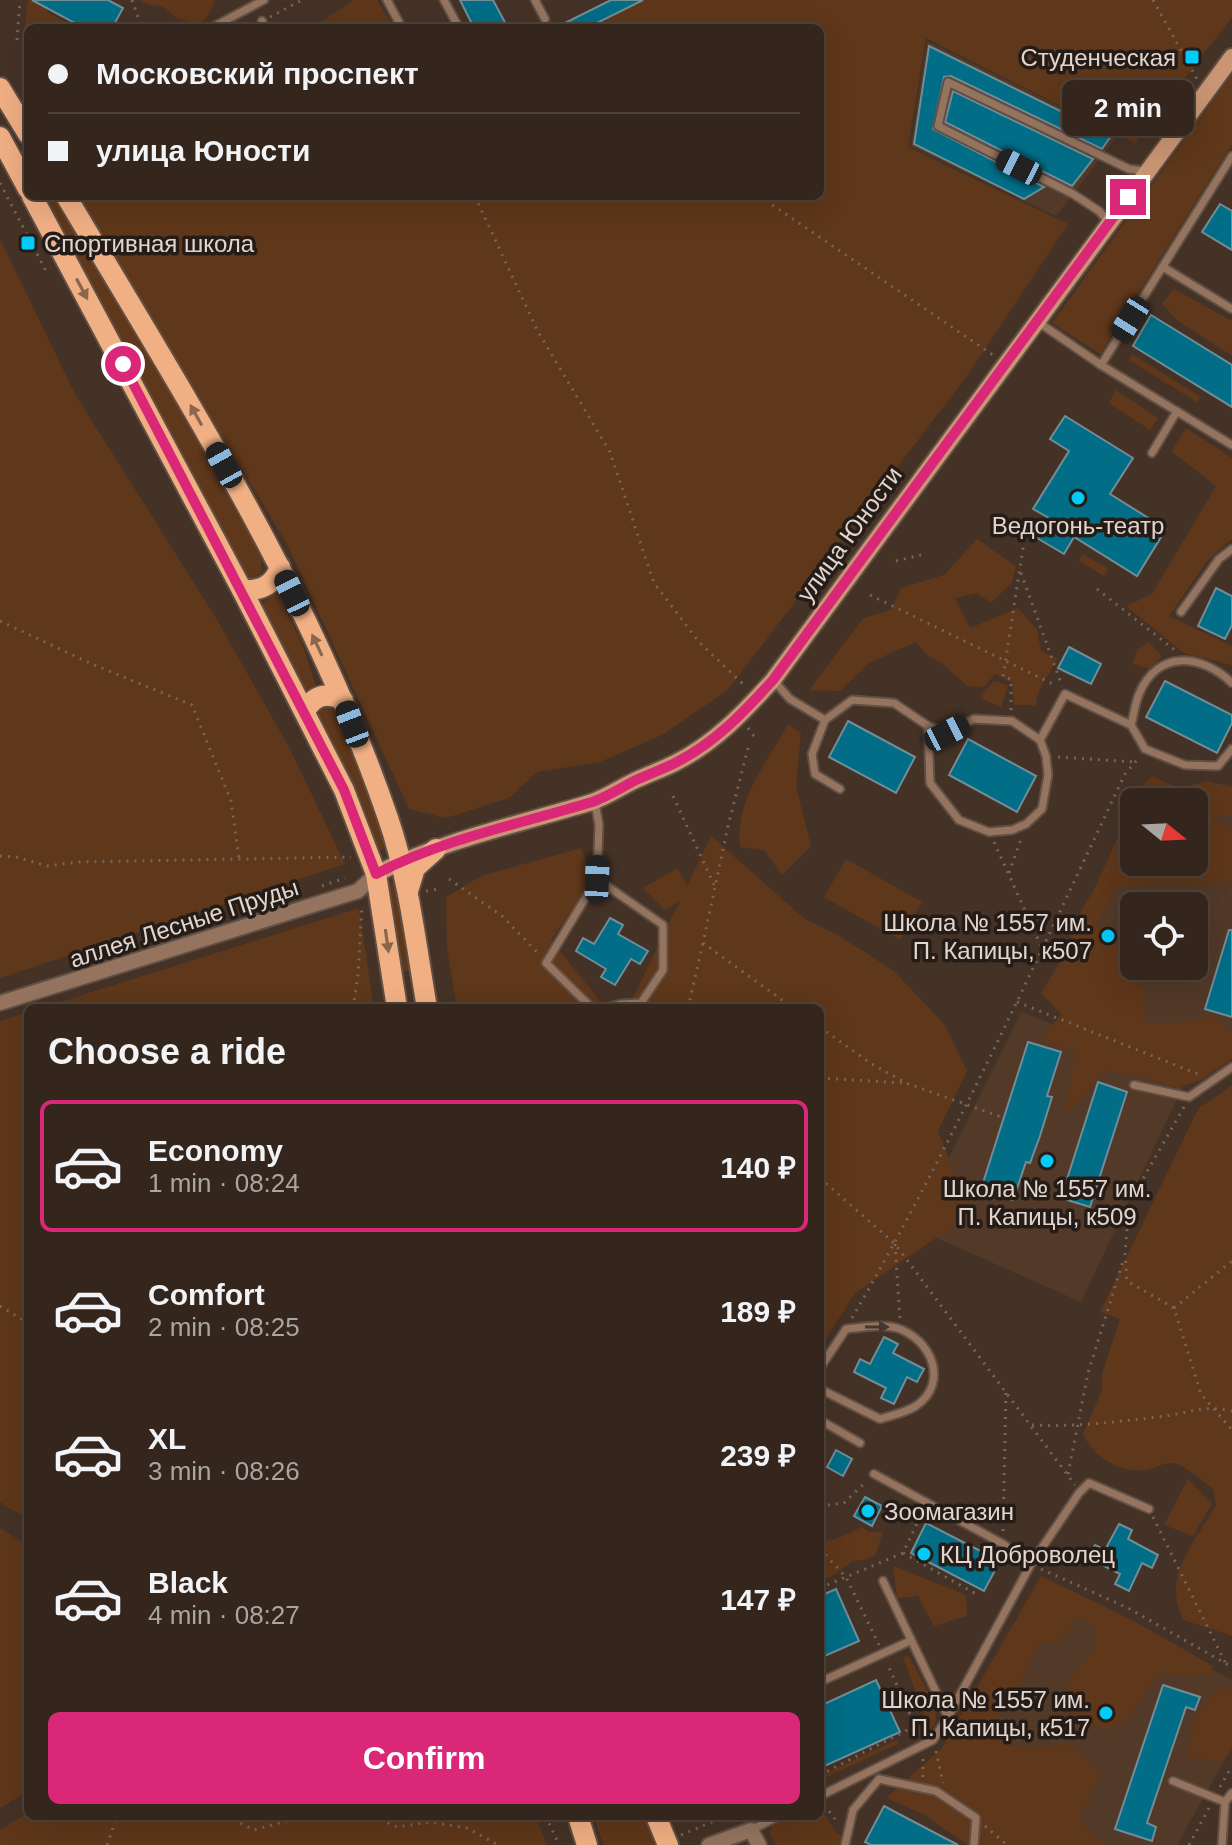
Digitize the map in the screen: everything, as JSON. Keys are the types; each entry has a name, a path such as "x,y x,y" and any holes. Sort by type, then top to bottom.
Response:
{"main road":[{"path":"0,88 24,124"},
{"path":"0,137 24,182"},
{"path":"34,200 242,590 344,790 376,874 396,1004"},
{"path":"68,200 181,389 280,567 343,700 391,828 407,895 426,1004"},
{"path":"242,590 264,588 276,577 280,567"},
{"path":"305,711 311,701 321,695 343,700"},
{"path":"407,895 415,868 436,849"},
{"path":"394,985 422,981"},
{"path":"579,1820 587,1845"},
{"path":"659,1820 675,1840"}],"street":[{"name":"улица Юности","path":"376,874 400,861 436,849 595,801 676,763 701,748 741,716 773,680 1232,57"},
{"path":"391,828 409,847 436,849"},
{"name":"аллея Лесные Пруды","path":"0,1003 358,891 376,874"},
{"path":"709,1845 751,1830 759,1845"}],"lane":[{"path":"219,24 264,0"},
{"path":"389,0 400,24"},
{"path":"444,0 457,24"},
{"path":"535,0 545,19"},
{"path":"1109,222 1099,211 1073,194 938,126 948,82 1129,169 1147,171"},
{"path":"0,137 24,130"},
{"path":"1101,365 1232,156"},
{"path":"1163,267 1232,309"},
{"path":"1037,321 1101,365 1232,445"},
{"path":"1152,453 1177,411"},
{"path":"1181,612 1219,559 1232,549"},
{"path":"1131,725 1139,693 1158,669 1185,658 1216,668 1232,683"},
{"path":"773,680 790,699 825,720"},
{"path":"1040,740 1064,692 1131,725 1145,749 1185,765 1218,766 1232,749"},
{"path":"840,789 815,774 812,754 825,720 852,700 894,703 928,726 947,733 974,719 1012,721 1040,740 1048,775 1042,809 1026,824 1012,830 989,832 959,820 930,783 928,726"},
{"path":"588,1004 546,963 597,879 599,825 595,801"},
{"path":"597,879 663,925 663,970 641,1003 634,1004"},
{"path":"1134,1085 1189,1097 1232,1067"},
{"path":"824,1362 846,1329 872,1326 901,1330 923,1343 932,1358 932,1381 928,1393 918,1405 880,1419 824,1391"},
{"path":"824,1422 860,1443"},
{"path":"874,1474 1003,1544 1031,1564"},
{"path":"824,1794 933,1740 1031,1564 1089,1483 1149,1509"},
{"path":"883,1581 948,1717"},
{"path":"824,1680 910,1641"},
{"path":"845,1845 853,1810 879,1779 936,1791 976,1818 974,1845"},
{"path":"1173,1781 1225,1802"},
{"path":"1222,1845 1225,1802 1232,1793"},
{"path":"751,1830 771,1820"}],"path":[{"path":"17,40 20,0"},
{"path":"132,0 141,24"},
{"path":"266,24 302,0"},
{"path":"1153,0 1197,79"},
{"path":"0,183 47,273"},
{"path":"477,200 537,330 610,452 654,583 699,642 745,686"},
{"path":"765,200 993,355"},
{"path":"1012,721 1011,679 1003,677 1024,542"},
{"path":"896,561 921,555"},
{"path":"1019,569 1064,692"},
{"path":"1097,589 1185,658"},
{"path":"870,595 1064,692"},
{"path":"0,621 92,664 192,705 231,801 239,858"},
{"path":"689,1004 748,748"},
{"path":"846,1329 895,1244 967,1105 1125,774 1145,749"},
{"path":"1046,756 1134,762"},
{"path":"673,796 715,887"},
{"path":"1009,873 1026,824"},
{"path":"989,832 1042,949"},
{"path":"0,856 47,866 79,862 355,857"},
{"path":"449,879 502,916 546,963"},
{"path":"354,1004 362,903"},
{"path":"703,943 787,1004"},
{"path":"1017,1002 1214,1080"},
{"path":"824,1030 870,1063 906,1083 1004,1118"},
{"path":"824,1078 906,1083"},
{"path":"1189,1097 1136,1191 1128,1219 1125,1254 1127,1281 1174,1308 1201,1394 1232,1430"},
{"path":"824,1182 895,1244 1032,1425 1079,1493"},
{"path":"895,1244 901,1330"},
{"path":"1068,1474 1088,1373 1125,1254"},
{"path":"1174,1308 1232,1261"},
{"path":"0,1306 24,1321"},
{"path":"1003,1544 1006,1391"},
{"path":"1032,1425 1079,1427 1175,1415 1212,1406 1232,1411"},
{"path":"824,1506 844,1503 874,1474"},
{"path":"824,1586 903,1553 927,1503"},
{"path":"1149,1509 1226,1664"},
{"path":"824,1553 846,1577 915,1726 824,1773"},
{"path":"903,1553 976,1594"},
{"path":"1031,1564 1128,1608 1232,1667"},
{"path":"923,1745 923,1788"},
{"path":"824,1804 829,1814 848,1832"},
{"path":"107,1845 116,1820"},
{"path":"234,1820 254,1830 290,1820"},
{"path":"382,1820 397,1827 430,1822 467,1828 498,1845"},
{"path":"548,1820 559,1845"},
{"path":"675,1840 718,1820"}],"shaded area":[{"path":"28,0 46,0 44,6 49,13 70,24 25,24"},
{"path":"139,0 215,2 207,17 198,24 176,18 164,7"},
{"path":"354,0 377,0 392,24 318,24"},
{"path":"643,0 1232,0 1232,17 1135,143 926,38 908,147 1068,224 969,373 728,690 662,735 600,762 537,772 509,798 446,818 409,809 288,546 79,200 824,200 824,24 599,24"},
{"path":"927,41 1118,135 1056,216 911,146"},
{"path":"1232,74 1232,144 1100,354 1052,323"},
{"path":"45,200 54,200 144,344 262,558 261,573 252,578 242,570"},
{"path":"0,239 75,394 216,618 289,747 345,864 0,978"},
{"path":"1174,289 1232,321 1232,356 1178,321 1162,304"},
{"path":"1132,354 1201,397 1197,402 1129,360"},
{"path":"1116,390 1158,418 1150,430 1109,403"},
{"path":"1186,428 1232,458 1232,539 1208,560 1169,616 1232,646 1232,665 1184,653 1126,606 1152,594 1216,486 1171,451"},
{"path":"977,539 1016,566 1012,583 991,603 977,593 955,598 970,628 1018,608 1037,630 1041,651 1057,658 1041,687 1036,705 1014,705 1012,683 995,674 984,687 967,686 925,653 916,642 869,663 840,691 809,690 863,618 891,610 901,588 944,575"},
{"path":"1083,554 1109,569 1104,576 1079,561"},
{"path":"278,592 304,649 316,687 303,694 258,606"},
{"path":"1149,642 1162,656 1151,669 1132,664 1137,650"},
{"path":"993,681 1008,685 1001,707 980,698"},
{"path":"318,709 332,709 363,778 385,843 384,849 379,851 374,848 315,717"},
{"path":"788,724 801,733 796,786 811,846 782,875 764,850 740,847 740,829 754,782"},
{"path":"1152,776 1179,788 1140,788"},
{"path":"1207,781 1232,787 1232,814 1208,819 1208,788 1179,788"},
{"name":"Школа № 1557 им. П. Капицы, к507","path":"1208,804 1232,813 1232,1051 1212,1066 1052,1005 1120,852 1120,876 1208,876"},
{"path":"1208,819 1232,828 1232,870 1228,882 1117,885 1096,926 1120,937 1120,980 1136,980 1144,992 1143,1022 1170,1024 1212,1017 1232,1031 1232,1059 1201,1080 1177,1088 1129,1073 1104,1071 1082,1099 1064,1111 1076,1050 1041,1041 1061,1014 1041,993 1065,953 1076,920 1095,888 1120,832 1120,876 1208,876"},
{"path":"711,836 805,919 838,935 894,971 945,1025 967,1071 938,1131 970,1215 855,1293 824,1342 824,1004 630,1004 680,901 665,910 643,888 678,868 687,886"},
{"path":"581,848 593,879 551,940 603,1004 456,1004 447,949 446,897 481,876"},
{"path":"846,859 922,902 900,940 824,897"},
{"path":"389,881 395,884 411,970 402,972 386,888"},
{"path":"359,908 373,1004 54,1004"},
{"name":"Школа № 1557 им. П. Капицы, к509","path":"1021,1012 1188,1076 1081,1302 914,1228"},
{"path":"24,1013 24,1516 0,1501 0,1021"},
{"path":"1232,1085 1232,1636 1184,1620 1176,1589 1184,1560 1216,1505 1213,1489 1177,1464 1168,1463 1146,1470 1117,1466 1094,1450 1083,1434 1102,1390 1102,1374 1120,1319 1100,1312 1198,1109"},
{"path":"1188,1479 1212,1504 1193,1536 1164,1525"},
{"path":"862,1527 868,1532 883,1532 875,1555 851,1562 831,1577 824,1578 824,1541"},
{"path":"0,1528 24,1543 24,1793 0,1808"},
{"path":"893,1566 966,1595 967,1616 934,1626 918,1596 897,1598"},
{"path":"1041,1576 1134,1621 1213,1666 1211,1676 1158,1674 1132,1714 1109,1731 1086,1723 1060,1707 1074,1673 1094,1648 1097,1628 1073,1617 1068,1635 1037,1646 1021,1681 995,1717 998,1741 1024,1748 1070,1744 1101,1773 1079,1820 1103,1845 968,1845 921,1813 886,1798 942,1748"},
{"name":"Школа № 1557 им. П. Капицы, к517","path":"1047,1582 1232,1680 1232,1747 1177,1845 1031,1845 946,1780"},
{"path":"909,1656 931,1699 936,1716 931,1728 913,1737 911,1733 927,1723 903,1657"},
{"path":"1219,1688 1232,1689 1232,1749 1223,1762 1187,1756 1198,1712"},
{"path":"896,1740 898,1744 824,1778 824,1774"},
{"path":"824,1814 836,1833 843,1837 841,1845 777,1845 769,1833 772,1826 784,1820 824,1820"},
{"path":"24,1815 24,1820 537,1820 547,1845 0,1845 0,1830"},
{"path":"595,1820 649,1820 658,1845 604,1845"}],"building":[{"path":"32,0 108,0 123,8 114,24 77,24"},
{"path":"460,0 493,0 506,24 472,24"},
{"path":"611,0 643,0 595,24 563,24"},
{"path":"929,46 1111,136 1102,149 951,76 944,77 933,129 1044,187 1024,199 914,144"},
{"path":"953,91 1093,159 1072,186 945,122"},
{"path":"1220,204 1232,211 1232,250 1202,232"},
{"path":"1151,315 1232,365 1232,407 1133,346"},
{"name":"Ведогонь-театр","path":"1065,416 1133,458 1110,494 1166,529 1137,576 1074,537 1064,554 1037,538 1049,518 1033,509 1069,451 1050,439"},
{"path":"1216,588 1232,596 1232,625 1225,639 1198,626"},
{"path":"1069,647 1101,664 1091,684 1058,668"},
{"path":"1165,681 1232,715 1232,723 1217,753 1146,717"},
{"path":"848,721 915,757 896,793 829,757"},
{"path":"968,739 1036,776 1017,812 949,775"},
{"path":"610,918 623,925 618,934 648,951 640,964 631,959 615,985 601,977 606,969 576,951 583,938 594,944"},
{"path":"1229,930 1232,930 1232,1017 1205,1009"},
{"path":"1028,1042 1061,1052 1047,1096 1052,1097 1040,1136 1030,1163 1026,1162 1013,1200 981,1189"},
{"path":"1098,1082 1127,1092 1090,1207 1061,1198"},
{"path":"884,1337 898,1344 893,1353 924,1369 917,1382 907,1377 894,1404 881,1398 886,1388 854,1372 860,1359 870,1364"},
{"path":"836,1450 852,1459 843,1476 827,1467"},
{"name":"Зоомагазин","path":"865,1497 882,1506 872,1526 854,1516"},
{"path":"926,1523 1000,1561 984,1591 911,1553"},
{"path":"1119,1524 1132,1530 1128,1539 1158,1555 1152,1568 1142,1563 1129,1591 1115,1584 1120,1574 1088,1558 1095,1545 1105,1550"},
{"path":"836,1589 859,1641 824,1656 824,1594"},
{"path":"876,1680 900,1732 824,1766 824,1704"},
{"path":"1163,1685 1200,1697 1195,1710 1186,1707 1147,1823 1156,1827 1152,1841 1115,1829"},
{"path":"884,1806 958,1845 871,1845 865,1842"}],"place":[{"name":"Студенческая","path":"1192,57"},
{"name":"Спортивная школа","path":"28,243"},
{"name":"Ведогонь-театр","path":"1078,498"},
{"name":"Школа № 1557 им. П. Капицы, к507","path":"1108,936"},
{"name":"Школа № 1557 им. П. Капицы, к509","path":"1047,1161"},
{"name":"Зоомагазин","path":"868,1511"},
{"name":"КЦ Доброволец","path":"924,1554"},
{"name":"Школа № 1557 им. П. Капицы, к517","path":"1106,1713"}],"route":[{"path":"123,364 344,790 376,874 400,861 547,813 595,801 676,763 701,748 741,716 773,680 1128,197"}]}
